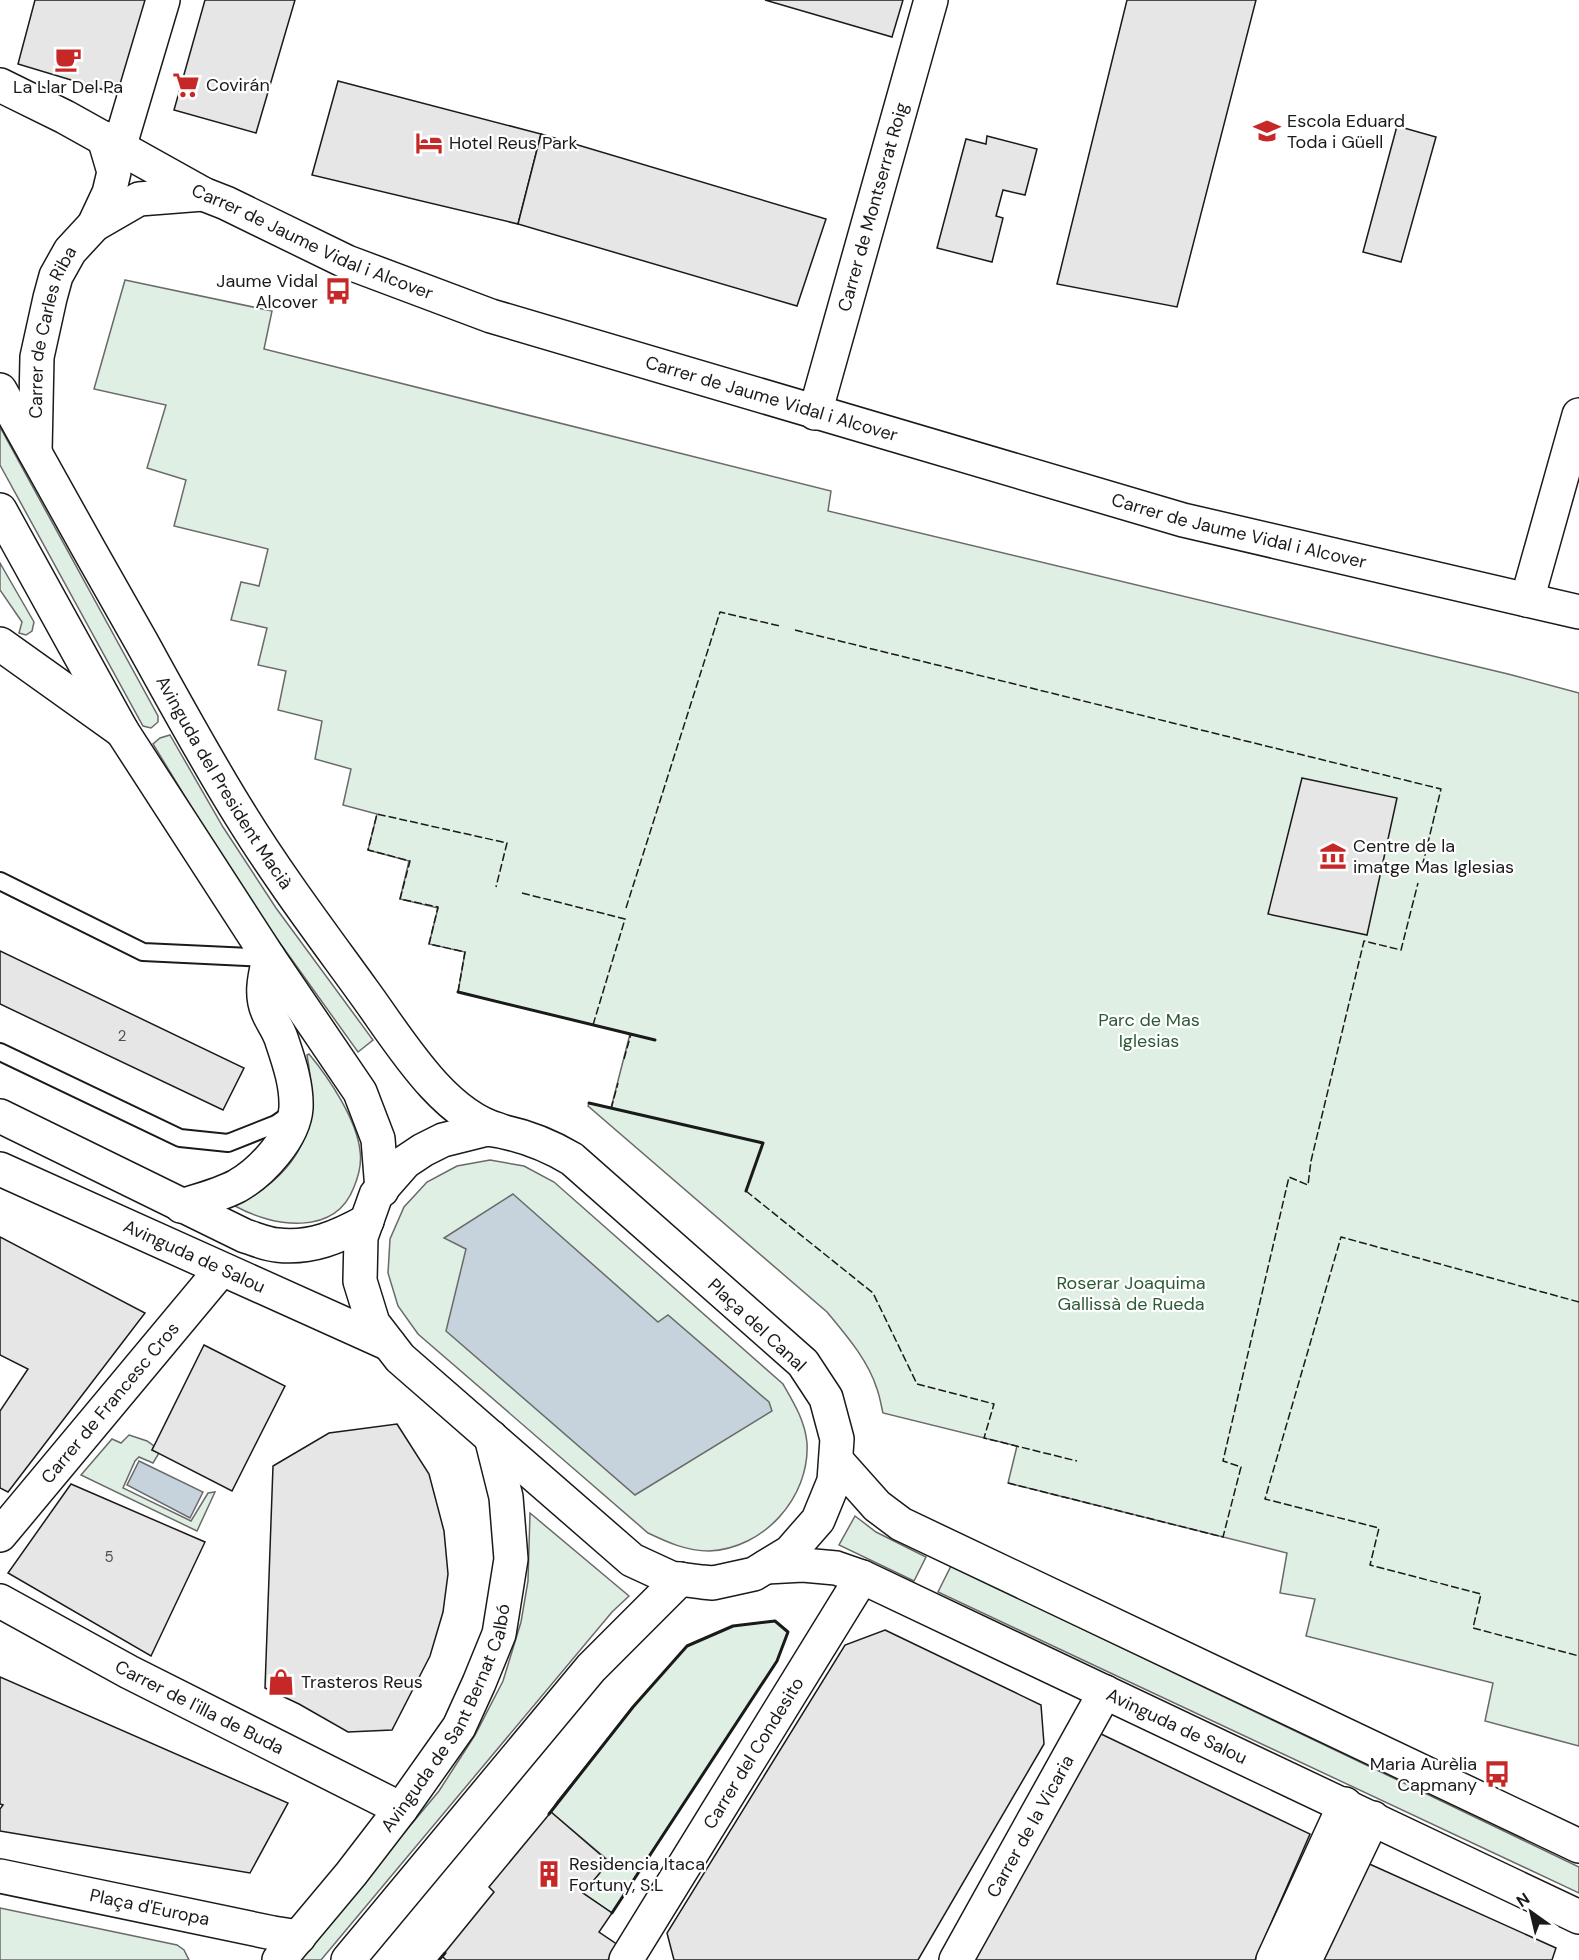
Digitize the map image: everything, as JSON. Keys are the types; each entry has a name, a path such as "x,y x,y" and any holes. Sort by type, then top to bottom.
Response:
{"street":[{"path":"111,143 163,0"},
{"name":"Carrer de Montserrat Roig","path":"816,412 931,0"},
{"name":"Carrer de Jaume Vidal i Alcover","path":"0,86 65,117 202,194 226,203 347,262 491,316 1183,520 1579,612"},
{"name":"Carrer de Carles Riba","path":"35,452 37,357 50,298 56,276 70,251 94,225 110,193 114,172 111,143"},
{"name":"Carrer de Carles Riba","path":"94,225 139,199 202,194"},
{"name":"Avinguda del President Macià","path":"0,390 241,817 298,903 414,1061 439,1091 459,1110 483,1126 500,1131"},
{"path":"1527,600 1579,415"},
{"path":"0,510 122,730 269,958 360,1092 378,1139 382,1190"},
{"path":"0,644 122,730"},
{"path":"181,1206 238,1185 269,1161 287,1135 296,1110 295,1089 287,1058 280,1035 267,1010 263,982 269,958"},
{"path":"0,1116 181,1206 245,1236 275,1245 320,1243 342,1235 367,1221"},
{"name":"Plaça del Canal","path":"487,1129 500,1131 530,1138 572,1159 803,1363 826,1398 837,1439 836,1460 834,1481 818,1520 790,1552 754,1574 713,1583 670,1578 633,1560 400,1358 373,1323 360,1281 361,1237 376,1196 405,1162 423,1150 443,1140 466,1133 487,1129"},
{"name":"Avinguda de Salou","path":"0,1169 389,1344"},
{"name":"Carrer de Francesc Cros","path":"3,1527 221,1270"},
{"name":"Avinguda de Sant Bernat Calbó","path":"289,1949 401,1809 459,1727 499,1634 512,1559 506,1497 491,1437"},
{"path":"836,1460 877,1506 901,1524 1579,1846"},
{"name":"Avinguda de Salou","path":"766,1567 803,1565 836,1568 862,1576 1579,1917"},
{"name":"Carrer del Condesito","path":"626,1960 862,1576"},
{"path":"348,1960 591,1668 680,1579"},
{"name":"Carrer de l'illa de Buda","path":"0,1601 129,1672 401,1809"},
{"name":"Carrer de la Vicaria","path":"956,1960 1106,1692"},
{"path":"1273,1960 1359,1811"},
{"path":"1305,1960 1359,1811"},
{"name":"Plaça d'Europa","path":"0,1876 273,1934 289,1949"}],"lane":[{"path":"0,881 143,952 269,958"},
{"path":"0,1052 180,1138 228,1143 276,1124 296,1110"}],"green space":[{"name":"Parc de Mas Iglesias","path":"125,280 272,311 264,349 831,491 828,511 1579,693 1579,1746 1485,1721 1493,1683 1306,1636 1315,1599 1280,1593 1287,1553 1008,1483 1017,1446 883,1413 878,1392 868,1368 856,1348 827,1312 588,1106 589,1103 611,1108 630,1034 458,992 465,952 429,944 438,908 400,899 409,861 368,850 377,814 343,805 351,769 315,759 322,721 278,710 286,671 258,665 267,628 231,620 241,582 259,586 268,549 174,526 186,480 147,468 166,405 94,389"},
{"path":"0,427 158,716 158,722 151,728 143,726 0,465"},
{"path":"0,563 34,622 32,631 26,635 19,633 22,622 0,590"},
{"path":"170,735 223,827 276,908 373,1040 358,1052 262,918 153,744 160,738"},
{"path":"309,1054 333,1087 354,1126 361,1156 359,1174 345,1203 333,1214 318,1221 302,1223 267,1219 235,1206 260,1191 279,1175 292,1161 301,1146 310,1113 311,1094 307,1055"},
{"path":"490,1160 524,1166 554,1182 783,1384 804,1427 807,1443 806,1463 801,1483 792,1501 765,1530 748,1541 729,1548 709,1551 685,1548 648,1533 418,1334 398,1306 388,1273 390,1239 404,1207 427,1182 457,1166"},
{"path":"129,1435 147,1441 154,1446 152,1450 159,1453 153,1463 139,1457 123,1488 191,1521 208,1493 215,1492 197,1531 81,1475 112,1439 121,1443"},
{"path":"530,1513 629,1596 612,1612 321,1960 298,1960 439,1791 475,1735 503,1681 521,1622 528,1581"},
{"path":"855,1516 876,1532 926,1557 914,1581 839,1545"},
{"path":"951,1566 1579,1867 1579,1893 938,1592"},
{"path":"775,1621 788,1632 777,1661 612,1913 583,1893 609,1861 551,1812 633,1707 687,1646 733,1626"},
{"path":"0,1908 177,1945 184,1950 189,1960 0,1960"}],"shaded area":[{"path":"513,1194 658,1322 668,1315 769,1402 772,1411 635,1495 446,1331 466,1249 444,1238"},
{"path":"139,1461 203,1492 190,1518 127,1485"}],"building":[{"path":"35,0 150,0 121,95 18,64"},
{"path":"205,0 295,0 256,133 174,110"},
{"path":"765,0 903,0 892,37"},
{"path":"1127,0 1256,0 1177,307 1057,284"},
{"name":"Hotel Reus Park","path":"338,81 541,134 518,224 312,175"},
{"path":"1397,126 1436,137 1401,262 1363,252"},
{"path":"541,134 826,219 797,306 518,224"},
{"path":"987,136 1037,149 1025,195 1003,190 996,216 1003,218 992,262 937,248 966,139 986,144"},
{"name":"Centre de la imatge Mas Iglesias","path":"1302,778 1397,798 1367,935 1268,914"},
{"path":"0,951 244,1068 223,1110 0,1004"},
{"path":"0,1237 145,1313 8,1492 0,1488 0,1411 28,1369 0,1355"},
{"path":"204,1345 285,1386 232,1491 152,1450"},
{"path":"397,1424 429,1474 444,1531 448,1574 443,1612 430,1656 392,1730 348,1732 265,1688 273,1466 329,1433"},
{"path":"71,1484 205,1542 151,1656 8,1573"},
{"path":"885,1630 1041,1705 1044,1744 918,1960 674,1960 667,1933 845,1645"},
{"path":"0,1677 288,1803 250,1873 0,1831 0,1809 3,1805 0,1804"},
{"path":"1099,1733 1310,1834 1255,1960 970,1960"},
{"name":"Residencia Itaca Fortuny, S.L","path":"551,1812 609,1862 583,1893 612,1913 599,1932 618,1945 608,1960 446,1960 442,1956 494,1892 489,1887"},
{"path":"1365,1862 1556,1948 1552,1960 1318,1960"}],"fence":[{"path":"626,908 720,612 780,626"},
{"path":"795,630 1441,789 1423,863"},
{"path":"458,992 465,952 429,944 438,907 400,899 410,861 368,850 377,814 507,843 496,887"},
{"path":"1008,1483 1223,1537 1241,1467 1223,1461 1289,1177 1308,1185 1311,1161 1364,941 1401,950 1418,883"},
{"path":"522,893 625,919 593,1025"},
{"path":"624,1059 631,1034"},
{"path":"611,1109 618,1083"},
{"path":"746,1191 873,1293 917,1384 994,1404 984,1438 1077,1461"},
{"path":"1579,1302 1341,1237 1265,1499 1379,1528 1370,1565 1481,1594 1473,1628 1579,1656"}],"wall":[{"path":"458,992 655,1040"},
{"path":"589,1103 763,1143 746,1191"},
{"path":"549,1814 633,1707 687,1646 733,1626 775,1621 788,1632 777,1661 612,1913"},
{"path":"439,1960 445,1953"}],"place":[{"name":"La Llar Del Pa","path":"68,59"},
{"name":"Covirán","path":"186,85"},
{"name":"Escola Eduard Toda i Güell","path":"1267,131"},
{"name":"Hotel Reus Park","path":"429,143"},
{"name":"Jaume Vidal Alcover","path":"338,291"},
{"name":"Centre de la imatge Mas Iglesias","path":"1333,856"},
{"name":"Trasteros Reus","path":"281,1682"},
{"name":"Maria Aurèlia Capmany","path":"1497,1774"},
{"name":"Residencia Itaca Fortuny, S.L","path":"549,1874"}],"park label":[{"name":"Roserar Joaquima Gallissà de Rueda","path":"1131,1293"}]}
